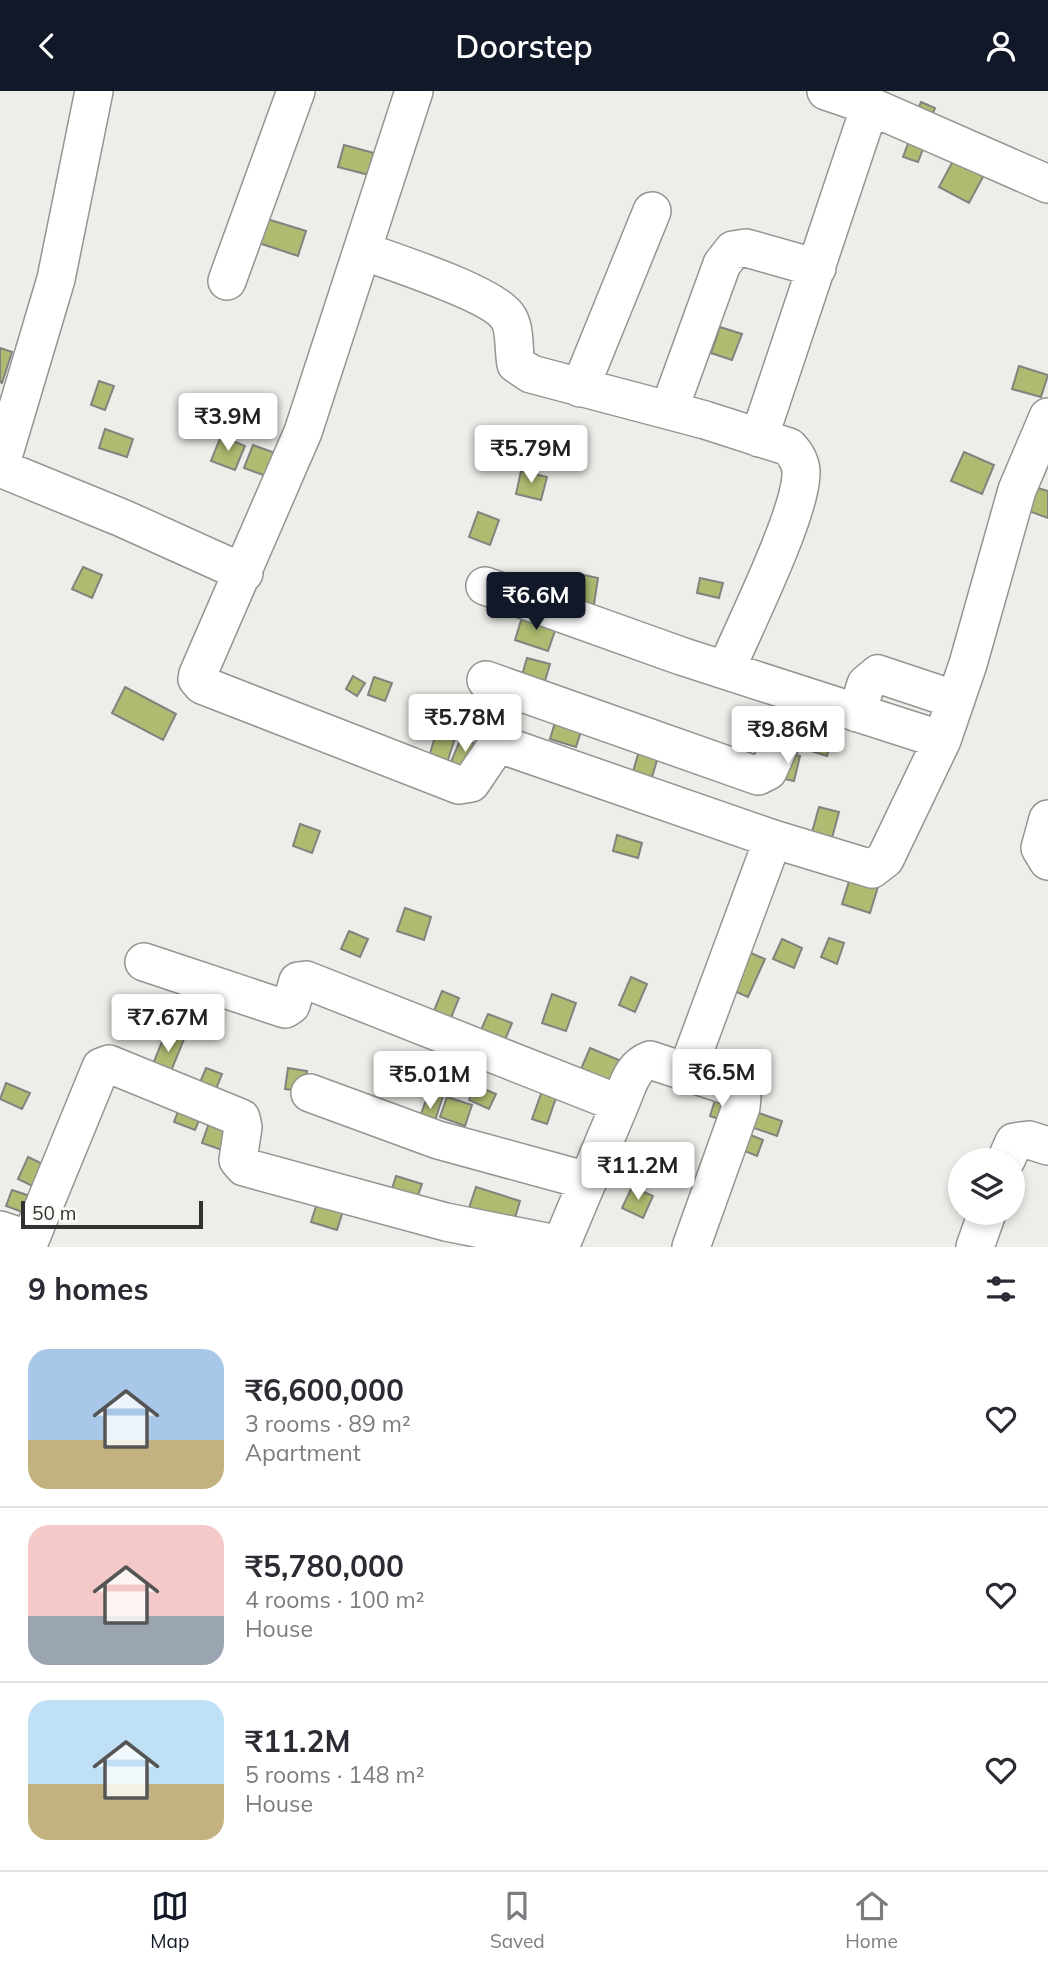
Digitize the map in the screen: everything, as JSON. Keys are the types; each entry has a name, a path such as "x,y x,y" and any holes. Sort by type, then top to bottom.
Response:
{"street":[{"path":"94,91 56,279 0,468 122,518 244,573"},
{"path":"227,281 296,91"},
{"path":"414,91 303,432 198,674 198,683 459,785 471,783 494,749 500,745 864,868 880,865 942,740 1017,490 1048,417"},
{"path":"826,91 870,106 1048,184"},
{"path":"759,438 870,106"},
{"path":"580,388 652,211"},
{"path":"669,410 722,264 733,250 746,247 817,268"},
{"path":"363,251 461,288 501,309 509,317 516,364 531,374 669,410 789,447 798,457 801,473 790,520 726,670"},
{"path":"485,586 726,670 942,740"},
{"path":"857,713 866,684 877,674 956,700"},
{"path":"486,680 758,776 768,771 802,695"},
{"path":"1048,819 1040,848 1048,861"},
{"path":"687,1071 774,839"},
{"path":"145,962 285,1009 291,1005 298,981 306,980 620,1104"},
{"path":"0,1230 30,1240 101,1067 109,1064 241,1118 238,1160 244,1167 446,1222 561,1246 639,1064 650,1060 732,1087 742,1097 691,1247"},
{"path":"310,1093 438,1140 588,1181"},
{"path":"1011,1148 1014,1142 1029,1140 1048,1146"},
{"path":"975,1247 983,1225"}],"building":[{"path":"921,102 935,108 928,126 913,120"},
{"path":"909,141 924,146 918,162 903,157"},
{"path":"344,145 374,153 369,175 338,167"},
{"path":"954,159 984,175 969,203 939,187"},
{"path":"267,219 306,231 298,256 259,243"},
{"path":"720,327 742,334 732,360 711,353"},
{"path":"0,348 12,352 2,383 0,382"},
{"path":"1019,366 1048,375 1041,397 1012,389"},
{"path":"99,381 114,386 105,410 91,405"},
{"path":"105,429 133,439 127,457 99,448"},
{"path":"221,436 245,446 235,470 211,461"},
{"path":"253,445 278,454 269,477 244,468"},
{"path":"964,452 994,465 982,494 951,481"},
{"path":"521,471 547,477 541,500 516,494"},
{"path":"1031,486 1048,491 1048,518 1023,509"},
{"path":"478,512 499,520 490,545 469,537"},
{"path":"83,567 102,575 92,598 72,589"},
{"path":"584,575 598,578 592,617 577,614"},
{"path":"700,578 723,583 719,598 697,593"},
{"path":"523,614 557,625 548,651 515,640"},
{"path":"527,658 550,664 545,681 522,675"},
{"path":"353,676 365,683 357,696 346,689"},
{"path":"374,677 392,683 385,701 368,695"},
{"path":"125,687 176,714 163,740 112,713"},
{"path":"473,691 501,703 497,714 469,702"},
{"path":"556,719 582,728 576,747 550,739"},
{"path":"813,723 835,730 827,756 805,749"},
{"path":"436,733 455,738 447,763 429,757"},
{"path":"461,738 479,746 469,770 451,762"},
{"path":"639,751 658,757 649,787 630,782"},
{"path":"782,752 800,756 794,781 776,777"},
{"path":"819,807 839,812 832,838 812,832"},
{"path":"300,824 320,831 312,853 293,846"},
{"path":"617,835 642,843 638,858 613,851"},
{"path":"852,872 880,880 870,913 842,904"},
{"path":"405,908 431,917 424,940 397,931"},
{"path":"349,931 368,939 360,957 341,949"},
{"path":"829,938 844,943 837,964 821,957"},
{"path":"782,939 802,948 794,968 773,959"},
{"path":"739,948 765,959 748,997 723,986"},
{"path":"631,977 647,984 635,1012 619,1005"},
{"path":"442,991 459,998 448,1025 431,1018"},
{"path":"552,994 576,1003 566,1031 542,1023"},
{"path":"488,1014 512,1023 502,1047 478,1037"},
{"path":"168,1027 186,1034 167,1081 149,1074"},
{"path":"590,1048 626,1063 611,1097 575,1083"},
{"path":"441,1067 471,1080 464,1096 434,1083"},
{"path":"206,1068 222,1074 212,1099 196,1092"},
{"path":"288,1068 307,1071 303,1092 285,1089"},
{"path":"6,1083 30,1093 22,1109 0,1099"},
{"path":"475,1085 496,1094 489,1109 469,1100"},
{"path":"430,1089 444,1093 431,1133 416,1128"},
{"path":"542,1091 557,1095 547,1124 532,1119"},
{"path":"447,1097 472,1105 465,1126 440,1117"},
{"path":"716,1097 735,1103 728,1122 710,1116"},
{"path":"180,1106 201,1115 195,1130 174,1122"},
{"path":"756,1112 782,1121 777,1136 751,1127"},
{"path":"210,1120 230,1128 222,1150 202,1143"},
{"path":"738,1130 763,1140 757,1156 732,1146"},
{"path":"28,1157 55,1170 45,1192 18,1179"},
{"path":"396,1176 422,1184 415,1204 390,1195"},
{"path":"476,1187 520,1201 512,1228 467,1214"},
{"path":"632,1187 653,1196 643,1218 622,1208"},
{"path":"12,1190 39,1199 33,1216 6,1206"},
{"path":"317,1203 343,1211 337,1230 311,1222"}]}
